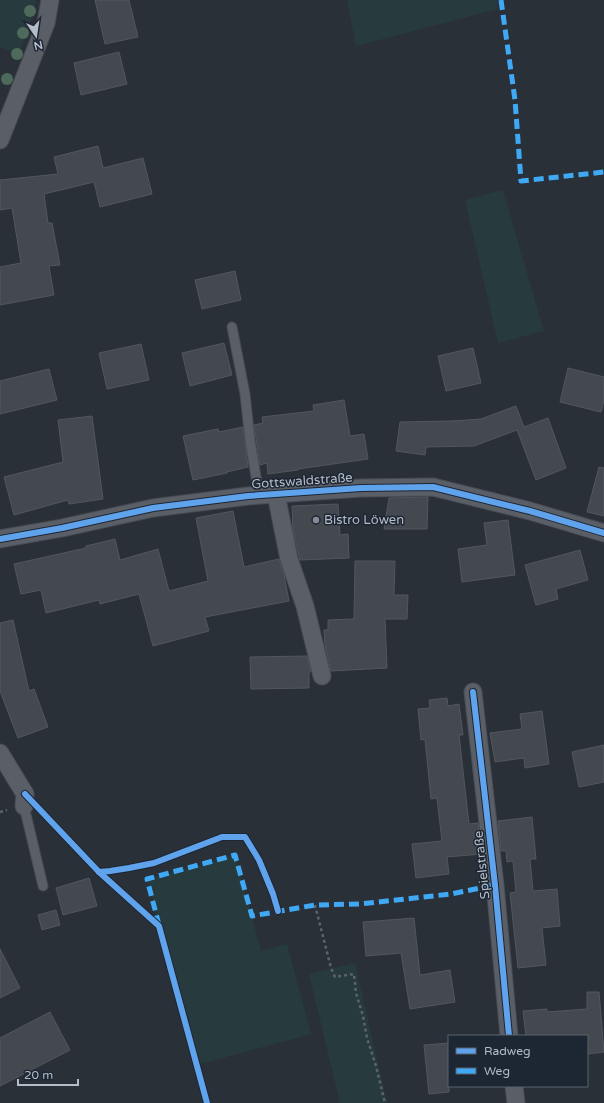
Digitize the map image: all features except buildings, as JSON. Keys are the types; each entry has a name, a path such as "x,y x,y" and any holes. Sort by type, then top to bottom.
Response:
{"street":[{"path":"0,140 46,23 50,0"},
{"name":"Gottswaldstraße","path":"0,539 62,528 153,508 267,494 361,488 433,487 530,510 604,533"},
{"name":"Gottswaldstraße","path":"267,494 305,606 322,676"},
{"name":"Spielstraße","path":"473,692 495,885 509,1035"},
{"path":"0,753 25,794 24,806"},
{"path":"514,1087 516,1103"}],"lane":[{"name":"Gottswaldstraße","path":"232,327 245,394 250,440 267,494"},
{"path":"24,806 43,886"}],"path":[{"path":"315,905 331,968 335,978 354,974 356,993 385,1103"}],"green space":[{"path":"0,0 36,0 34,11 19,55 0,47"},
{"path":"347,0 497,0 498,9 356,46"},
{"path":"503,190 544,331 498,343 465,200"},
{"path":"235,855 261,951 287,944 311,1034 197,1065 147,879"},
{"path":"355,963 387,1103 340,1103 309,974"}],"marked path":[{"path":"501,0 515,100 521,181 604,172"},
{"path":"159,925 147,879 235,855 252,916 315,905 360,904 451,894 495,885"}],"cycle path":[{"path":"0,539 62,528 153,508 248,496 361,488 433,487 530,511 604,533"},
{"path":"473,692 495,885 509,1035"},
{"path":"25,794 99,872 159,926 207,1103"},
{"path":"99,872 154,863 222,837 245,837 259,860 273,894 278,911"}],"place":[{"name":"Bistro Löwen","path":"316,520"}]}
